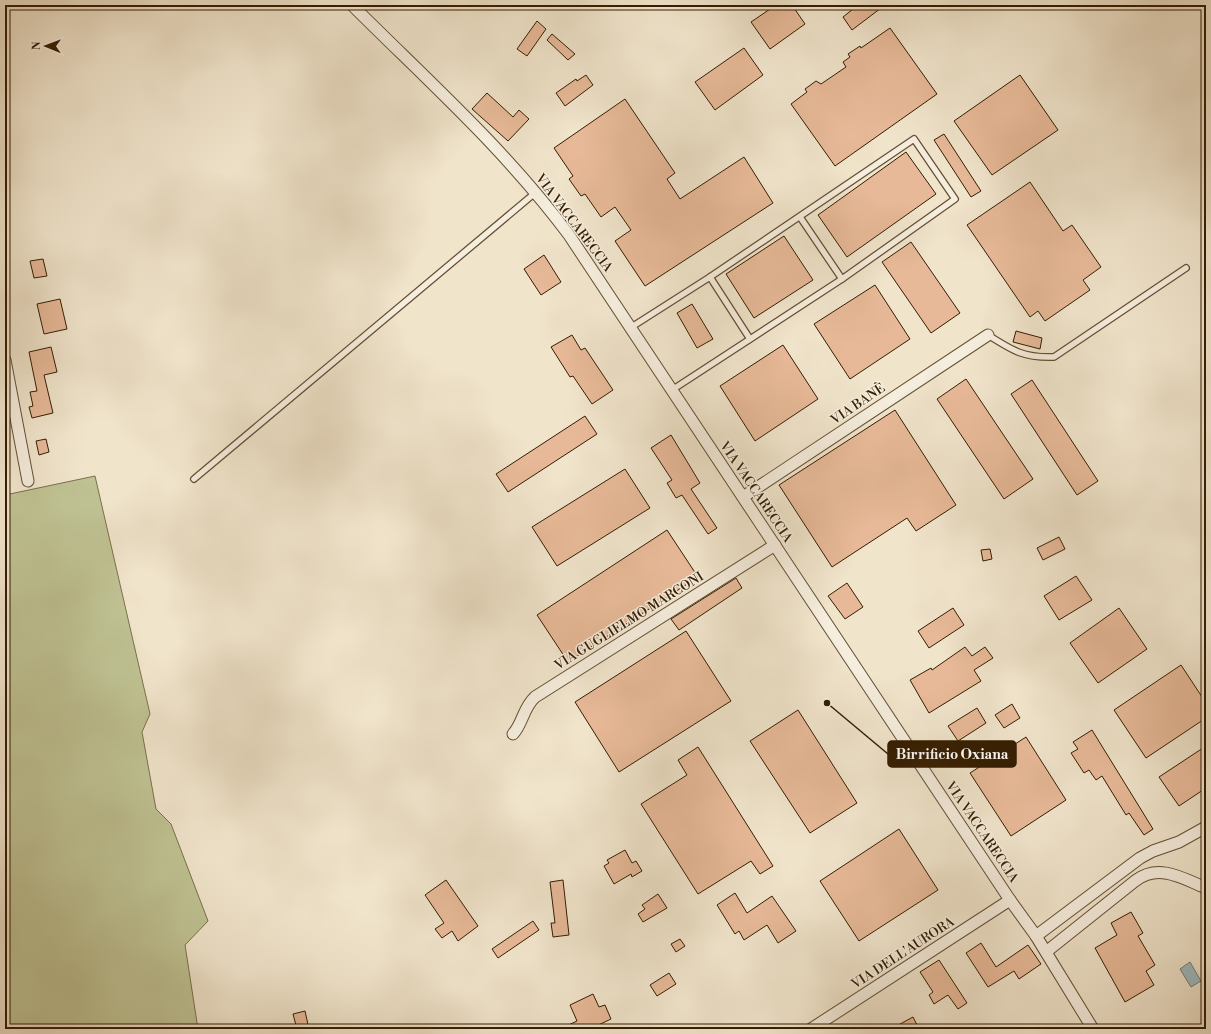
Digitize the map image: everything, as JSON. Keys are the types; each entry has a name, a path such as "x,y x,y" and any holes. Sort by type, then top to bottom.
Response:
{"street":[{"name":"VIA VACCARECCIA","path":"352,5 472,122 536,193 573,241 1010,900 1036,936 1093,1029"},
{"name":"VIA BANÈ","path":"743,497 988,335"},
{"path":"5,360 28,481"},
{"name":"VIA GUGLIELMO MARCONI","path":"513,734 518,727 526,708 535,697 775,545"},
{"path":"1036,936 1140,858 1153,851 1179,842 1206,827"},
{"path":"1046,952 1135,880 1148,873 1170,873 1206,888"},
{"name":"VIA DELL'AURORA","path":"810,1029 1010,900"}],"lane":[{"path":"630,328 710,277 914,139 955,199 842,279 672,390"},
{"path":"194,479 536,193"},
{"path":"800,217 842,279"},
{"path":"988,335 1008,348 1034,358 1054,357 1186,268"},
{"path":"710,277 750,339"}],"green space":[{"path":"95,476 150,714 142,732 156,809 171,824 208,921 185,945 198,1029 5,1029 5,495"}],"water":[{"path":"1190,962 1201,981 1191,987 1180,969"}],"building":[{"path":"776,5 792,5 805,24 770,49 751,22"},
{"path":"858,5 885,5 852,30 843,17"},
{"path":"537,21 546,29 527,56 517,49"},
{"path":"890,28 937,94 835,166 791,104 807,92 805,89 816,81 821,84 846,67 843,62 850,57 848,54 860,46 861,48"},
{"path":"552,34 575,54 568,60 547,40"},
{"path":"744,48 763,75 715,110 695,82"},
{"path":"586,75 593,85 565,106 556,93 576,79 577,81"},
{"path":"1020,75 1058,130 992,175 954,121"},
{"path":"487,93 513,117 519,110 529,119 508,141 472,109"},
{"path":"625,99 675,173 667,179 680,199 744,157 773,203 645,286 615,241 631,230 615,207 601,217 585,194 581,196 569,179 573,176 554,148"},
{"path":"944,134 981,191 971,197 934,140"},
{"path":"906,152 936,194 847,257 818,215"},
{"path":"1030,182 1063,231 1072,225 1101,267 1083,280 1090,290 1045,321 1038,311 1030,317 967,225"},
{"path":"784,236 813,280 754,318 726,274"},
{"path":"911,242 960,313 931,333 882,262"},
{"path":"544,255 561,282 541,295 524,269"},
{"path":"43,259 47,276 34,278 30,261"},
{"path":"875,285 910,339 850,379 814,324"},
{"path":"60,299 67,329 44,334 37,304"},
{"path":"692,304 713,339 697,348 677,313"},
{"path":"1016,331 1042,338 1040,349 1013,342"},
{"path":"572,335 581,350 585,348 613,390 592,404 573,376 570,377 551,347"},
{"path":"783,345 818,399 755,441 720,386"},
{"path":"51,347 57,372 44,375 53,413 32,418 29,407 33,406 30,392 37,391 29,352"},
{"path":"966,379 1033,479 1004,499 937,399"},
{"path":"1032,380 1098,481 1077,495 1011,394"},
{"path":"895,410 956,505 916,531 907,518 832,567 779,485"},
{"path":"585,416 597,434 508,492 496,474"},
{"path":"671,435 700,483 691,489 717,528 708,534 682,495 676,498 667,483 672,480 651,448"},
{"path":"46,439 49,452 39,455 36,441"},
{"path":"625,469 650,508 557,566 532,527"},
{"path":"667,530 698,577 568,662 537,615"},
{"path":"1059,537 1065,549 1043,560 1037,548"},
{"path":"990,549 992,559 983,561 981,550"},
{"path":"1076,576 1092,600 1059,620 1044,596"},
{"path":"736,578 742,588 679,630 671,619"},
{"path":"847,583 863,607 845,619 828,596"},
{"path":"953,608 964,625 929,648 918,631"},
{"path":"1119,608 1147,649 1098,683 1070,643"},
{"path":"686,631 731,701 619,772 575,702"},
{"path":"965,647 972,656 985,647 993,658 974,670 981,681 929,713 910,680 931,668 932,670"},
{"path":"1181,665 1206,703 1206,718 1146,758 1114,710"},
{"path":"1012,704 1020,718 1004,728 995,715"},
{"path":"977,708 986,723 958,741 948,726"},
{"path":"798,710 857,803 810,833 750,741"},
{"path":"1092,730 1153,829 1144,835 1129,813 1126,815 1102,776 1096,780 1089,770 1084,773 1071,753 1078,749 1073,742"},
{"path":"1026,737 1066,800 1011,836 970,773"},
{"path":"1206,746 1206,788 1179,806 1159,777"},
{"path":"698,747 773,866 760,874 751,861 698,894 641,804 687,775 678,760"},
{"path":"899,829 938,890 859,941 820,881"},
{"path":"625,850 632,863 636,861 642,871 632,877 631,874 614,884 604,866 609,863 607,860"},
{"path":"446,880 478,926 458,941 452,931 442,938 435,929 444,923 425,895"},
{"path":"563,880 569,935 553,937 551,923 555,923 550,882"},
{"path":"735,893 747,913 772,896 796,931 778,943 767,925 744,940 739,931 735,934 717,905"},
{"path":"658,894 667,908 643,922 638,914 645,909 642,905"},
{"path":"1131,912 1143,933 1138,936 1155,965 1146,971 1154,985 1125,1002 1095,948 1117,935 1111,923"},
{"path":"533,921 539,930 498,958 492,949"},
{"path":"680,939 685,946 676,952 671,944"},
{"path":"981,943 996,967 1028,945 1041,964 1019,979 1014,971 988,987 966,953"},
{"path":"939,960 967,1003 958,1009 948,995 934,1004 929,995 933,992 920,972"},
{"path":"669,973 676,984 657,996 650,985"},
{"path":"593,994 599,1007 605,1005 611,1019 590,1029 560,1029 577,1021 570,1005"},
{"path":"305,1011 309,1029 297,1029 293,1014"},
{"path":"913,1017 919,1029 891,1029"}],"place":[{"name":"Birrificio Oxiana","path":"827,703"}]}
